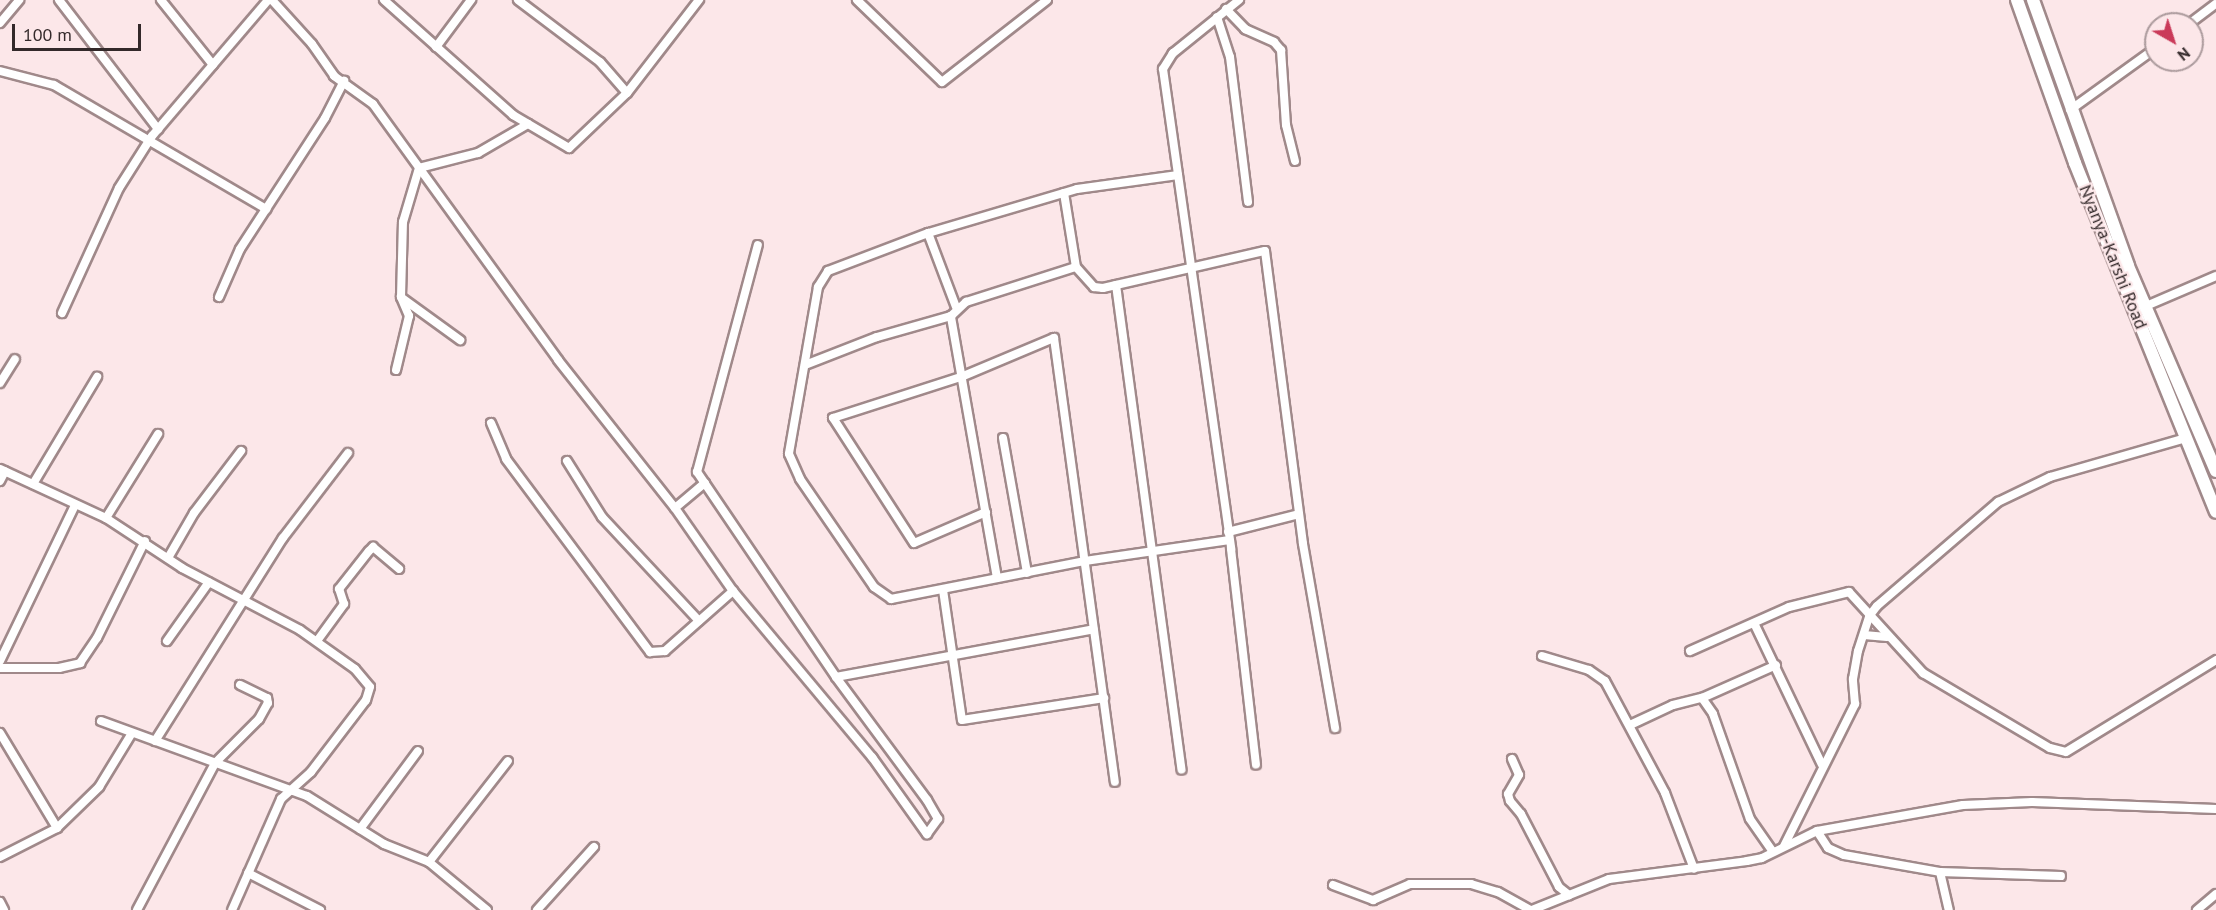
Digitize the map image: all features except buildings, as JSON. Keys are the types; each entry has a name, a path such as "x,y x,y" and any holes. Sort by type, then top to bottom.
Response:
{"main road":[{"name":"Nyanya-Karshi Road","path":"2017,0 2075,163 2216,512"},
{"name":"Nyanya-Karshi Road","path":"2033,0 2070,110 2146,306 2216,471"},
{"path":"2157,366 2169,362"}],"street":[{"path":"0,23 19,0"},
{"path":"58,0 159,129"},
{"path":"162,0 213,65"},
{"path":"62,313 119,188 149,142 270,0 312,44 334,76 373,104 558,360 675,508 733,591 872,757 927,834 938,819 836,677 697,472 758,245"},
{"path":"384,0 513,115 569,148 627,93 699,0"},
{"path":"436,47 471,0"},
{"path":"518,0 600,62 627,93"},
{"path":"857,0 942,82 1047,0"},
{"path":"1239,0 1173,53 1163,69 1229,536 1256,765"},
{"path":"1226,9 1245,29 1274,42 1281,50 1286,124 1295,161"},
{"path":"1217,17 1230,57 1248,202"},
{"path":"2070,110 2144,57"},
{"path":"0,71 54,85 266,209"},
{"path":"219,297 240,249 325,118 344,81"},
{"path":"419,168 478,153 528,124"},
{"path":"396,370 409,316 401,297 403,222 419,168"},
{"path":"1178,175 1064,193 928,233 828,271 818,287 790,445 800,479 884,595 901,600 997,578 1229,536 1299,514"},
{"path":"1064,193 1076,267 1094,287 1116,285 1265,251 1299,514 1335,728"},
{"path":"928,233 956,307"},
{"path":"997,578 951,316 956,307 1076,267"},
{"path":"2146,306 2216,276"},
{"path":"1116,285 1182,770"},
{"path":"401,297 460,340"},
{"path":"805,365 878,337 951,316"},
{"path":"986,512 914,543 833,417 961,377 1054,338 1115,782"},
{"path":"0,383 15,359"},
{"path":"33,483 97,377"},
{"path":"491,423 506,459 650,652 665,651 733,591"},
{"path":"106,518 158,434"},
{"path":"1003,438 1026,573"},
{"path":"1784,846 1822,765 1855,704 1855,665 1870,615 1998,502 2050,477 2186,438"},
{"path":"168,558 194,513 241,451"},
{"path":"155,741 243,599 348,453"},
{"path":"567,461 602,517 699,621"},
{"path":"0,481 3,470 106,518 209,582 317,641 356,669 366,680 370,693 311,772 289,790 273,815 232,910"},
{"path":"675,508 705,483"},
{"path":"0,662 75,505"},
{"path":"0,668 59,668 80,663 97,638 145,541"},
{"path":"317,641 344,604 339,589 369,551 374,547 399,569"},
{"path":"167,641 209,582"},
{"path":"943,591 962,720 1104,698"},
{"path":"1689,651 1789,607 1849,592 1887,637 1923,673 2057,752 2081,746 2216,660"},
{"path":"1754,623 1822,765"},
{"path":"836,677 1094,629"},
{"path":"1864,635 1887,637"},
{"path":"1542,656 1599,675 1630,724 1665,793 1694,868"},
{"path":"1630,724 1673,705 1702,698 1776,665"},
{"path":"137,910 215,763 259,719 268,703 267,698 240,685"},
{"path":"1702,698 1713,714 1750,819 1773,852"},
{"path":"101,721 307,796 360,830 429,862 487,910"},
{"path":"0,733 57,828"},
{"path":"0,856 57,828 99,787 132,733"},
{"path":"360,830 418,751"},
{"path":"1512,759 1519,775 1508,794 1510,801 1521,814 1559,888 1569,895"},
{"path":"429,862 508,761"},
{"path":"1333,885 1373,900 1410,884 1471,884 1498,892 1531,910 1555,904 1569,895 1609,879 1762,858 1817,831 1963,805 2032,802 2216,809"},
{"path":"1817,831 1828,848 1844,855 1940,872 2061,876"},
{"path":"537,910 594,847"},
{"path":"1940,872 1949,910"},
{"path":"248,873 320,910"},
{"path":"2197,910 2216,894"},
{"path":"0,902 4,910"}]}
